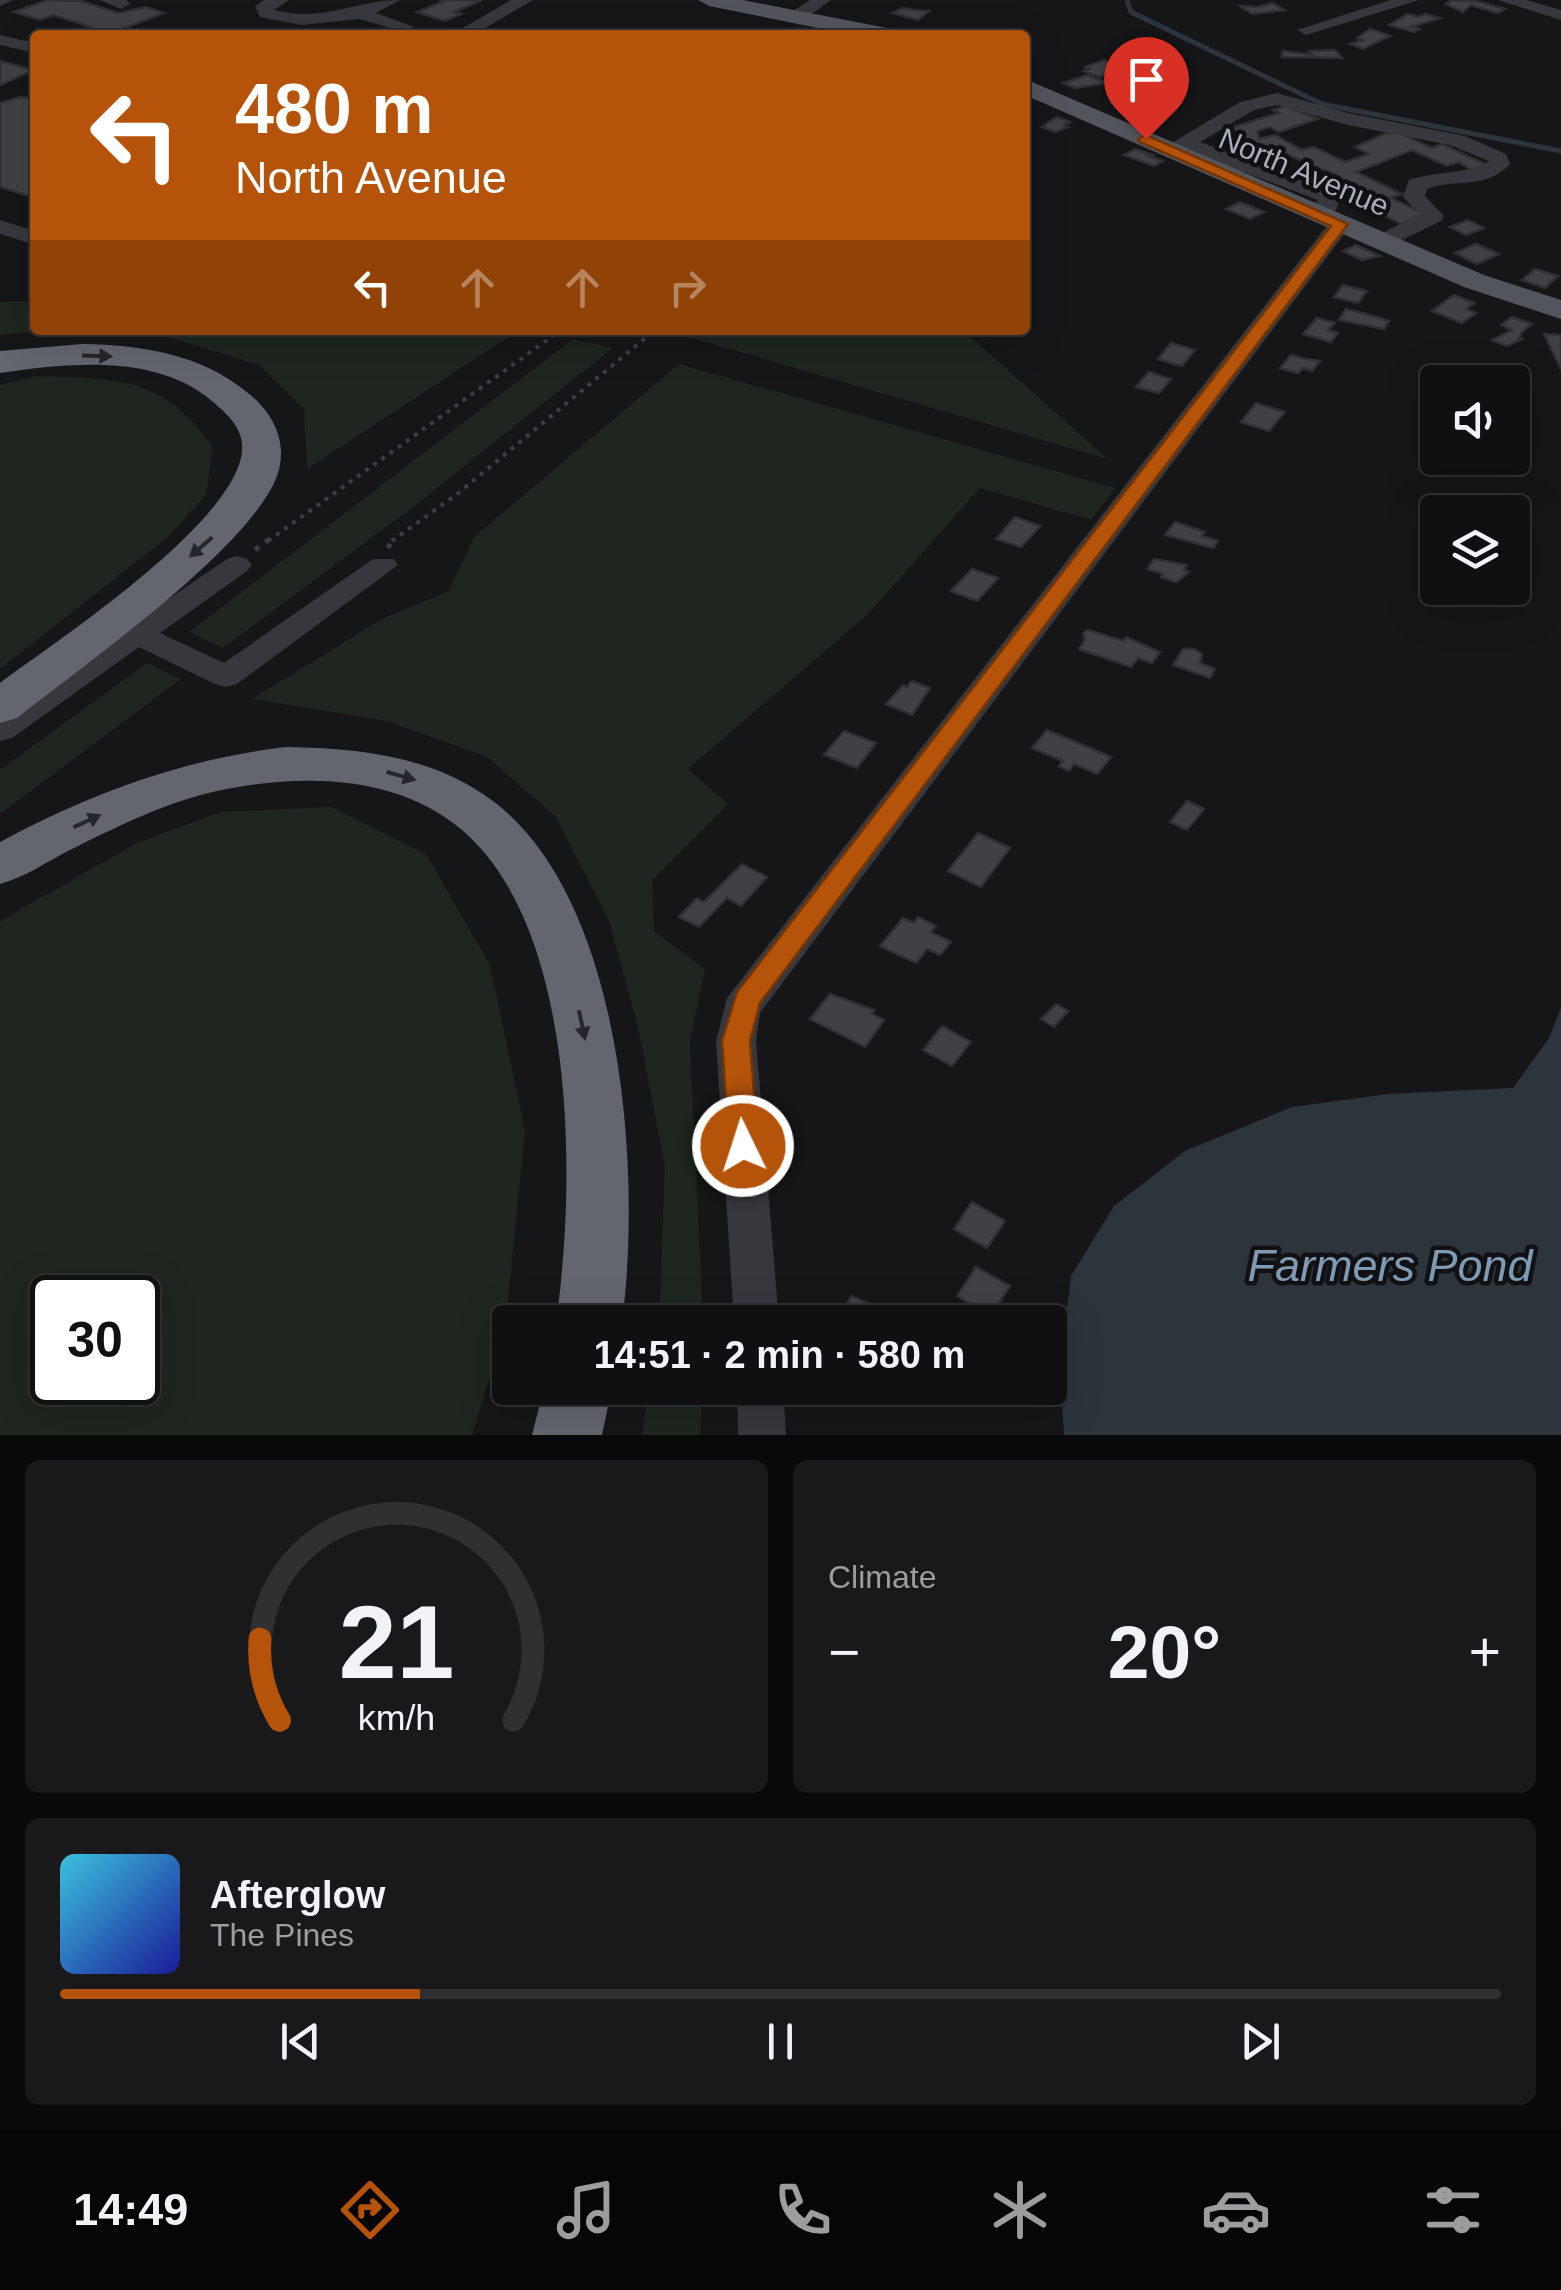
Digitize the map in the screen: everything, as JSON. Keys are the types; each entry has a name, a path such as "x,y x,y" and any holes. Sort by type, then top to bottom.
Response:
{"highway":[{"path":"0,362 94,355 144,360 187,371 223,389 247,410 260,438 261,453 254,486 220,532 0,707"},
{"path":"0,865 151,793 212,774 271,764 342,764 384,772 436,789 476,814 514,854 536,892 579,1012 595,1102 599,1173 598,1254 591,1305"},
{"path":"567,1435 574,1405"}],"main road":[{"path":"709,0 866,30"},
{"name":"North Avenue","path":"1030,88 1178,146 1328,219 1474,282 1561,310"}],"street":[{"path":"280,0 264,6 266,13 290,21 316,22 359,14 391,0"},
{"path":"469,30 524,0"},
{"path":"799,15 822,0"},
{"path":"1306,30 1410,0"},
{"path":"1507,0 1561,16"},
{"path":"359,14 405,27"},
{"path":"0,40 30,47"},
{"path":"1178,146 1254,104 1272,99 1300,103 1326,114 1441,136 1499,158 1500,164 1480,176 1439,177 1417,185 1414,196 1433,216 1383,242"},
{"path":"755,1305 736,1041 742,1009 1328,219"},
{"path":"0,227 30,236"},
{"path":"139,635 226,677 383,564"},
{"path":"0,730 238,565"},
{"path":"761,1405 762,1435"}],"path":[{"path":"238,565 554,335"},
{"path":"383,564 388,556 388,542 394,536 456,495 649,335"}],"shaded area":[{"path":"30,301 30,332 0,335 0,302"},
{"path":"161,335 479,338 511,335 307,469 304,410 259,365"},
{"path":"681,335 969,335 1108,459"},
{"path":"573,339 613,348 412,508 223,648 189,632"},
{"path":"679,364 1115,488 1091,520 980,488 869,613 688,769 728,804 652,880 654,931 705,969 690,1042 702,1305 660,1305 665,1166 638,1027 609,921 556,817 487,757 387,721 252,699 382,619 449,591 474,537"},
{"path":"37,376 91,378 137,386 177,407 213,448 206,495 169,536 0,669 0,385"},
{"path":"147,663 181,679 0,814 0,770"},
{"path":"332,807 426,854 490,965 525,1131 507,1305 492,1305 492,1370 472,1435 0,1435 0,921 137,843 220,812"},
{"path":"646,1405 702,1405 700,1435 642,1435"}],"water":[{"name":"Farmers Pond","path":"1561,1008 1561,1435 1064,1435 1062,1405 1067,1405 1071,1276 1114,1206 1185,1151 1292,1107 1388,1094 1513,1088 1549,1038"}],"building":[{"path":"48,0 81,1 118,13 146,7 164,13 119,30 83,30 91,27 54,15 40,20 14,12"},
{"path":"439,0 482,0 454,12 461,14 445,21 417,12 444,1"},
{"path":"1451,0 1476,1 1505,9 1498,13 1471,5 1463,12 1446,4"},
{"path":"1272,3 1284,10 1252,14 1240,6 1258,7"},
{"path":"903,8 929,11 918,20 892,13"},
{"path":"1408,14 1440,18 1411,27 1419,29 1414,32 1389,25"},
{"path":"1370,29 1390,36 1363,49 1350,44 1363,40 1357,38"},
{"path":"1335,50 1342,58 1282,57 1283,51 1313,55 1309,51"},
{"path":"1104,60 1121,67 1100,77 1084,71 1090,69 1085,67"},
{"path":"0,61 30,69 30,72 0,85"},
{"path":"1088,75 1107,83 1075,88 1063,83"},
{"path":"30,98 30,196 0,187 0,103"},
{"path":"1285,106 1318,119 1279,132 1270,127 1257,131 1259,139 1275,135 1302,150 1314,147 1345,162 1369,154 1355,147 1386,133 1399,133 1432,148 1442,144 1487,165 1471,170 1459,162 1447,166 1412,150 1356,172 1402,194 1391,198 1428,216 1401,224 1369,208 1379,205 1321,180 1336,175 1286,154 1275,158 1228,138 1241,133 1230,128 1279,113 1273,110"},
{"path":"1057,117 1070,122 1064,125 1068,127 1055,132 1042,127"},
{"path":"1135,149 1163,161 1154,166 1124,155"},
{"path":"1240,202 1264,212 1250,219 1226,209"},
{"path":"1468,220 1484,228 1466,235 1450,227"},
{"path":"1476,244 1499,254 1477,264 1455,253"},
{"path":"1356,245 1380,256 1362,260 1343,251"},
{"path":"1535,269 1558,276 1545,288 1522,280"},
{"path":"1343,285 1367,291 1358,303 1334,297"},
{"path":"1454,295 1474,303 1466,309 1476,313 1462,323 1432,311"},
{"path":"1346,309 1389,321 1384,329 1339,320"},
{"path":"1512,317 1532,324 1522,332 1522,339 1507,346 1492,340 1512,330 1501,325"},
{"path":"1317,318 1335,323 1328,330 1338,333 1331,342 1303,334"},
{"path":"1544,334 1561,335 1561,369"},
{"path":"1171,343 1195,350 1182,366 1158,359"},
{"path":"1291,355 1320,361 1312,371 1303,368 1298,373 1280,368"},
{"path":"1149,372 1171,379 1159,393 1136,387"},
{"path":"1256,403 1285,412 1269,431 1241,422"},
{"path":"1015,517 1040,526 1021,547 996,539"},
{"path":"1175,522 1218,541 1213,548 1165,535"},
{"path":"1154,559 1187,565 1184,570 1189,572 1176,582 1161,577 1163,574 1147,569"},
{"path":"972,569 998,578 977,601 951,591"},
{"path":"1088,630 1124,641 1126,637 1160,652 1152,663 1138,658 1131,667 1079,649 1085,640 1083,633"},
{"path":"1183,649 1202,654 1200,663 1215,669 1210,678 1173,665"},
{"path":"912,681 930,688 912,715 886,704 903,685 907,687"},
{"path":"1047,730 1111,757 1097,774 1074,764 1069,771 1059,766 1063,761 1032,748"},
{"path":"844,731 876,743 857,768 824,755"},
{"path":"1187,801 1204,809 1187,830 1170,822"},
{"path":"978,833 1010,848 981,887 948,871"},
{"path":"742,864 767,877 741,906 727,898 699,927 679,917 697,898 704,902"},
{"path":"918,917 936,926 931,932 951,942 940,955 927,949 916,963 880,946 903,918 914,923"},
{"path":"830,994 874,1010 872,1014 884,1020 865,1047 810,1019"},
{"path":"1056,1004 1068,1011 1054,1027 1041,1019"},
{"path":"942,1026 971,1042 952,1066 923,1050"},
{"path":"972,1202 1005,1221 987,1248 954,1229"},
{"path":"976,1267 1010,1286 998,1305 972,1305 957,1296"},
{"path":"851,1296 872,1305 846,1305"}],"waterway":[{"path":"1127,0 1131,12 1322,104 1561,151"}],"route":[{"path":"743,1146 736,1030 747,999 1340,224 1146,139"}]}
